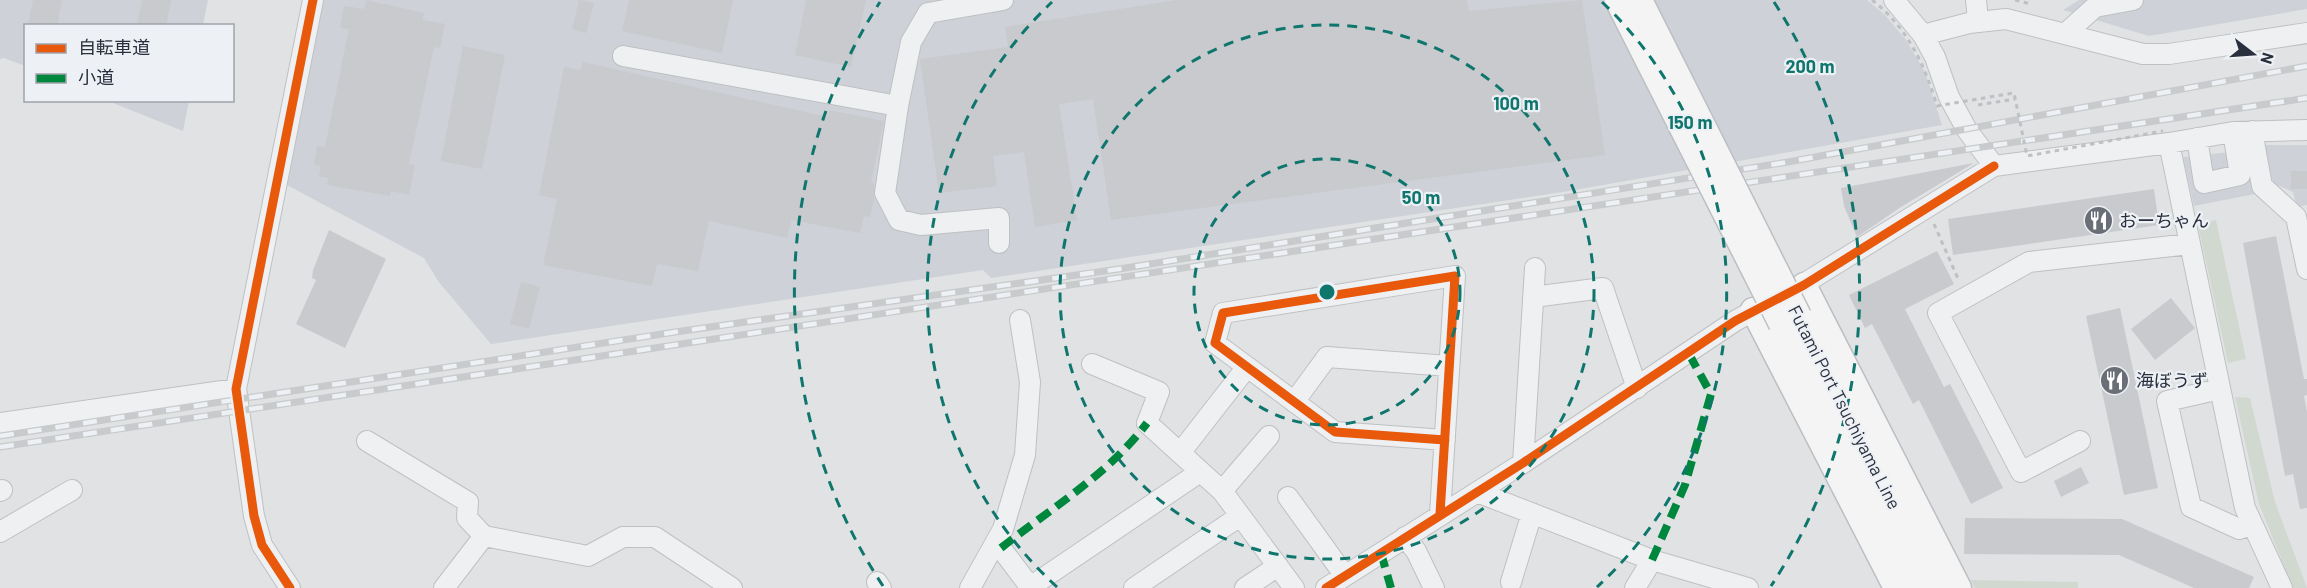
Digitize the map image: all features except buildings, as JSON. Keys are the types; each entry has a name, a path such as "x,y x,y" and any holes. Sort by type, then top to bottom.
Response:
{"main road":[{"name":"Futami Port Tsuchiyama Line","path":"1617,0 1938,588"},
{"name":"Futami Port Tsuchiyama Line","path":"1640,0 1915,588"},
{"path":"1804,285 1959,588"},
{"path":"1753,310 1896,588"}],"street":[{"path":"290,588 262,545 254,516 236,389 312,0"},
{"path":"999,243 999,218 921,225 899,220 885,193 898,106 911,42 928,13 960,3 1003,0"},
{"path":"1894,0 1923,35 1935,57 1949,97 1962,121 1994,166"},
{"path":"1976,0 1978,21"},
{"path":"2066,33 2095,7 2133,0"},
{"path":"1923,35 1978,21 2021,20 2143,54 2169,54 2307,33"},
{"path":"623,56 898,106"},
{"path":"1326,588 1524,463 1753,310 1804,285 1994,166 2166,137 2197,138 2243,131 2307,130"},
{"path":"2197,138 2204,183 2240,175 2243,131"},
{"path":"2243,131 2262,186 2296,217 2307,269"},
{"path":"2166,137 2245,508 2282,588"},
{"path":"2080,441 2020,472 1938,313 2029,262 2190,244"},
{"path":"1524,463 1535,268"},
{"path":"1440,514 1445,440 1455,276 1223,313 1215,343 1335,432 1445,440"},
{"path":"1533,297 1603,288 1637,388"},
{"path":"970,588 997,543 1025,455 1030,382 1020,320"},
{"path":"1294,402 1327,357 1449,366"},
{"path":"1092,364 1159,392 1147,423 1222,491 1294,588"},
{"path":"1179,453 1247,367"},
{"path":"0,423 236,389"},
{"path":"2220,389 2167,401 2191,507 2239,529 2251,525"},
{"path":"1222,491 1269,436"},
{"path":"368,441 468,501 467,518 484,536 588,556 623,537 655,537 732,588"},
{"path":"997,543 1030,587 1200,472"},
{"path":"0,532 72,490"},
{"path":"1477,492 1652,560 1748,588"},
{"path":"1288,496 1345,576"},
{"path":"1511,582 1532,513"},
{"path":"1134,588 1240,516"},
{"path":"444,588 484,536"},
{"path":"1405,537 1416,550 1434,588"},
{"path":"1635,588 1652,560"},
{"path":"1245,588 1278,566"}],"path":[{"path":"1872,0 1896,22 1917,53 1937,106 2014,93 2027,156 2166,137"},
{"path":"2015,0 2037,6"},
{"path":"1978,105 2015,99"},
{"path":"1928,209 1967,298"}],"shaded area":[{"path":"0,0 208,0 203,24 24,24 24,66 4,58 0,59"},
{"path":"324,0 1867,0 1885,15 1906,40 1925,72 1942,125 1569,191 991,278 983,270 491,344 438,281 424,258 285,184"},
{"path":"2079,0 2307,0 2307,9 2149,36 2063,10"},
{"path":"110,102 189,102 183,131"},
{"path":"2264,145 2307,145 2307,205 2297,207 2293,192 2273,183"},
{"path":"2251,150 2260,193 2194,206 2183,157"},
{"path":"2216,220 2246,359 2228,363 2198,225"},
{"path":"2235,397 2250,398 2275,502 2307,588 2293,588 2259,504"},
{"path":"1971,580 2078,582 2078,588 1975,588"}],"railway":[{"path":"0,436 675,332 1119,269 1788,162 2307,66"},
{"path":"0,447 2307,98"}],"marked path":[{"path":"1652,560 1685,485 1711,394 1689,354"},
{"path":"1001,548 1097,475 1115,459 1147,423"},
{"path":"1381,553 1391,588"}],"cycle path":[{"path":"290,588 262,545 254,516 236,389 313,0"},
{"path":"1326,588 1523,463 1735,321 1804,285 1994,166"},
{"path":"1440,514 1455,276 1223,313 1215,343 1335,432 1445,440"}],"place":[{"name":"おーちゃん","path":"2098,220"},
{"name":"海ぼうず","path":"2115,380"}]}
